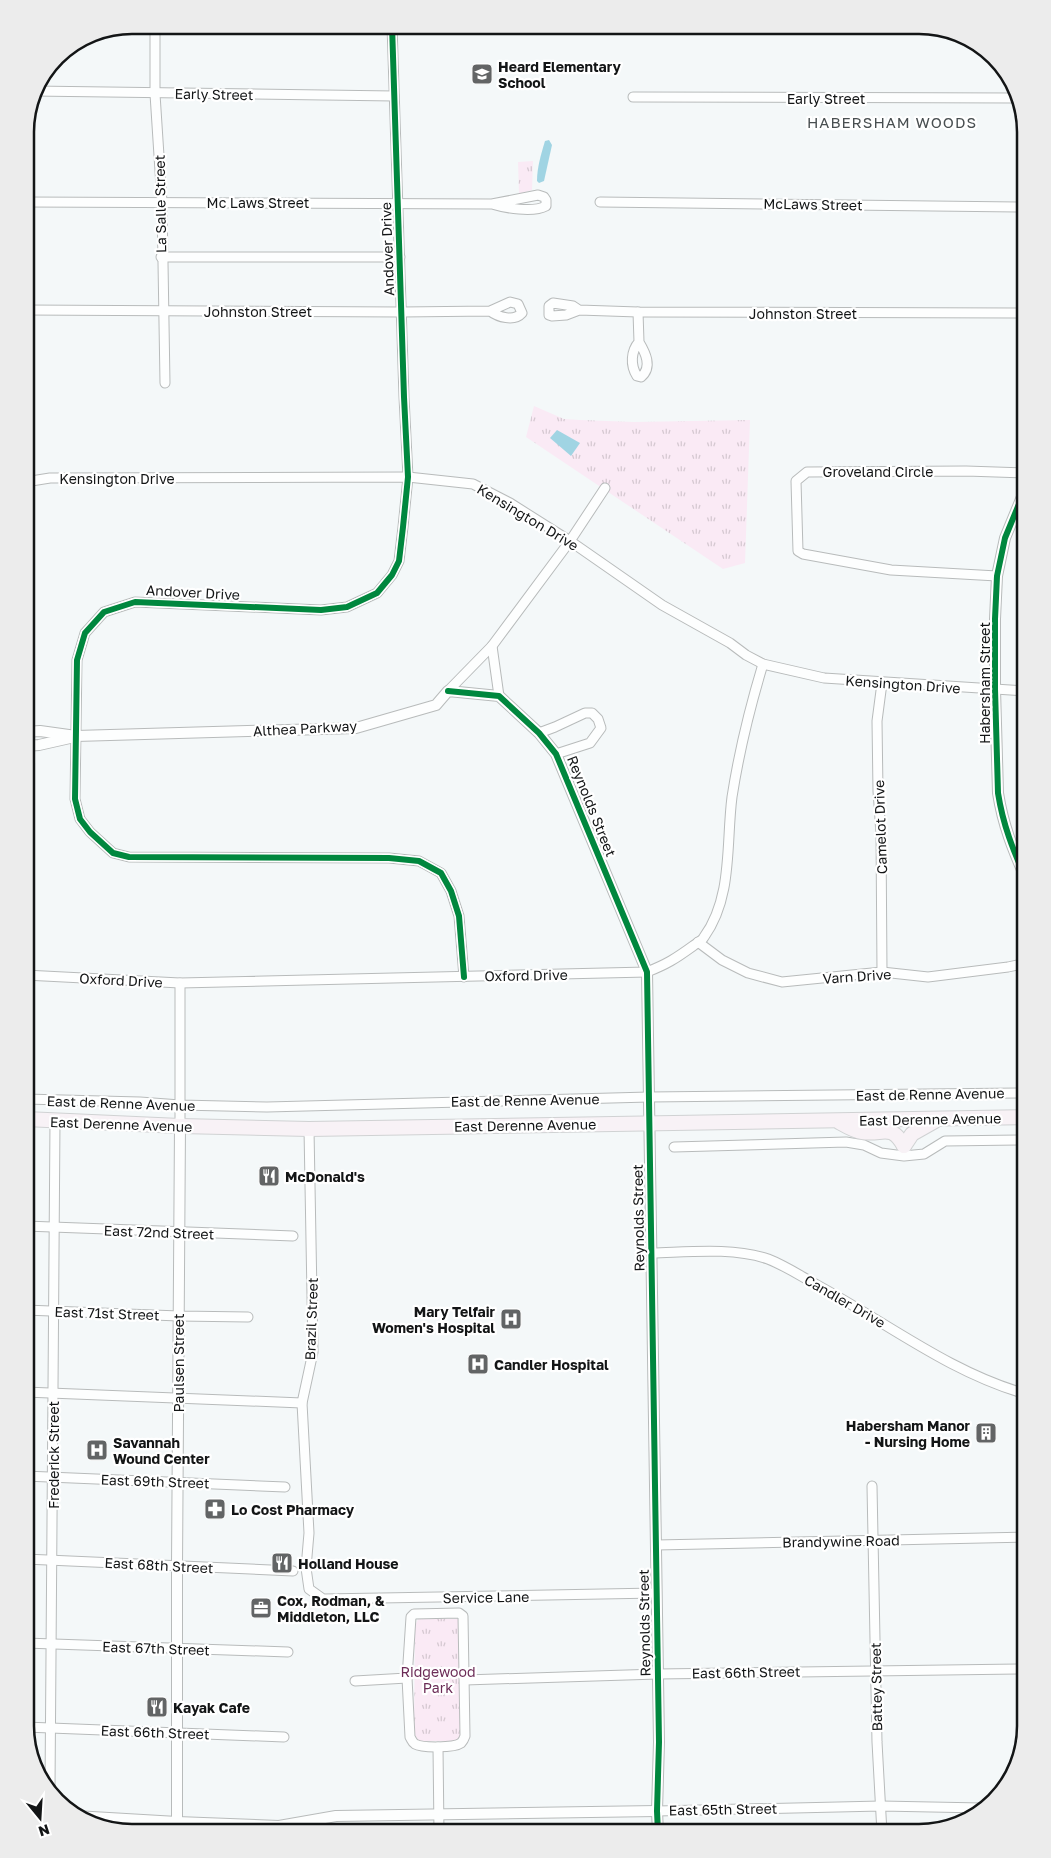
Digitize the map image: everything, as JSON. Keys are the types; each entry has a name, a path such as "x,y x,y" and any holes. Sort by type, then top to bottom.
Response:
{"highway":[{"name":"East Derenne Avenue","path":"34,1120 310,1129 1017,1117"},
{"path":"836,1120 861,1132 892,1132 897,1134 904,1146 917,1130 940,1119"}],"street":[{"name":"La Salle Street","path":"155,34 155,94 162,202 165,383"},
{"name":"Andover Drive","path":"392,34 408,478 398,561 392,575 377,593 347,607 321,610 135,602 104,612 85,633 77,660 75,799 80,819 90,832 113,853 129,857 389,858 419,861 441,872 451,890 459,916 464,977"},
{"name":"Early Street","path":"43,91 394,96"},
{"name":"Early Street","path":"633,97 1011,98"},
{"name":"Mc Laws Street","path":"34,202 492,204 538,196 544,197 546,200 546,206 536,209 508,208 492,204"},
{"name":"McLaws Street","path":"600,202 1017,207"},
{"path":"162,257 400,257"},
{"name":"Johnston Street","path":"34,310 402,312 490,310"},
{"name":"Johnston Street","path":"579,310 638,312 1017,313"},
{"path":"638,312 639,342"},
{"name":"Groveland Circle","path":"997,576 891,570 803,554 798,550 796,481 807,472 966,471 1017,473"},
{"name":"Kensington Drive","path":"34,481 50,478 408,478 473,484 510,503 570,541 662,605 763,664 824,678 996,690"},
{"name":"Althea Parkway","path":"34,731 76,736 356,728 436,705 492,646 570,541 604,488"},
{"name":"Habersham Street","path":"1017,510 1006,538 997,576 995,619 998,793 1001,816 1017,861"},
{"path":"448,691 500,696 492,646"},
{"name":"Oxford Drive","path":"34,975 180,983 647,972 671,963 703,939 714,921 723,896 732,799 738,762 753,696 763,664"},
{"name":"Camelot Drive","path":"882,683 878,721 878,791 882,834 882,972"},
{"path":"996,690 1017,691"},
{"name":"Reynolds Street","path":"500,696 539,733 556,754 647,972 659,1742 658,1824"},
{"path":"539,733 585,713 592,713 598,719 601,728 590,743 556,754"},
{"name":"Althea Parkway","path":"34,745 76,736"},
{"name":"Varn Drive","path":"698,942 722,960 748,973 782,982 882,972 928,977 1017,965"},
{"name":"Paulsen Street","path":"177,1824 176,1566 180,983"},
{"name":"East de Renne Avenue","path":"34,1099 267,1107 649,1097 1017,1093"},
{"name":"Frederick Street","path":"50,1781 56,1121"},
{"name":"Brazil Street","path":"310,1129 312,1352 302,1403 309,1533 306,1568 309,1589 317,1594"},
{"path":"674,1147 846,1142 864,1145 881,1153 904,1156 924,1154 945,1142 1017,1140"},
{"name":"East 72nd Street","path":"34,1227 294,1236"},
{"name":"Candler Drive","path":"652,1253 717,1252 744,1254 768,1259 828,1291 974,1376 1017,1391"},
{"name":"East 71st Street","path":"34,1310 248,1317"},
{"path":"34,1392 302,1403"},
{"name":"East 69th Street","path":"34,1476 285,1487"},
{"name":"Battey Street","path":"872,1486 877,1742 882,1824"},
{"name":"Brandywine Road","path":"656,1545 1017,1537"},
{"name":"East 68th Street","path":"34,1559 293,1571"},
{"name":"Service Lane","path":"317,1594 323,1599 333,1599 656,1593"},
{"path":"459,1613 463,1616 465,1680 465,1736 463,1742 438,1747 417,1745 412,1741 407,1678 410,1617 414,1614 459,1613"},
{"name":"East 67th Street","path":"34,1643 288,1652"},
{"name":"East 66th Street","path":"465,1680 658,1674 1017,1669"},
{"path":"355,1681 407,1678"},
{"name":"East 66th Street","path":"34,1727 284,1737"},
{"path":"438,1747 439,1824"},
{"name":"East 65th Street","path":"290,1824 336,1816 440,1813 881,1806 974,1808"},
{"name":"East 65th Street","path":"100,1819 143,1824"}],"green space":[{"path":"533,161 532,190 519,194 518,162"},
{"path":"534,406 564,419 634,422 750,420 745,563 723,569 526,437"},
{"name":"Ridgewood Park","path":"419,1618 460,1619 462,1735 459,1741 419,1741 414,1734 415,1625"}],"water":[{"path":"549,140 552,145 544,181 539,183 537,181 540,161 545,141"},
{"path":"557,430 580,443 571,456 550,438"}],"cycle path":[{"path":"392,34 408,477 399,561 392,575 377,593 347,607 321,610 135,602 104,612 85,633 77,660 75,799 80,819 90,832 113,853 129,857 389,858 419,861 441,873 451,891 459,916 464,977"},
{"path":"1017,509 1005,538 997,576 995,689 998,793 1009,837 1017,858"},
{"path":"448,691 499,696 539,733 556,754 647,972 659,1742 658,1824"}],"place":[{"name":"Heard Elementary School","path":"482,74"},
{"name":"McDonald's","path":"269,1176"},
{"name":"Mary Telfair Women's Hospital","path":"511,1319"},
{"name":"Candler Hospital","path":"478,1364"},
{"name":"Habersham Manor - Nursing Home","path":"986,1433"},
{"name":"Savannah Wound Center","path":"97,1450"},
{"name":"Lo Cost Pharmacy","path":"215,1509"},
{"name":"Holland House","path":"282,1563"},
{"name":"Cox, Rodman, & Middleton, LLC","path":"261,1608"},
{"name":"Kayak Cafe","path":"157,1707"}],"district":[{"name":"HABERSHAM WOODS","path":"892,122"}]}
